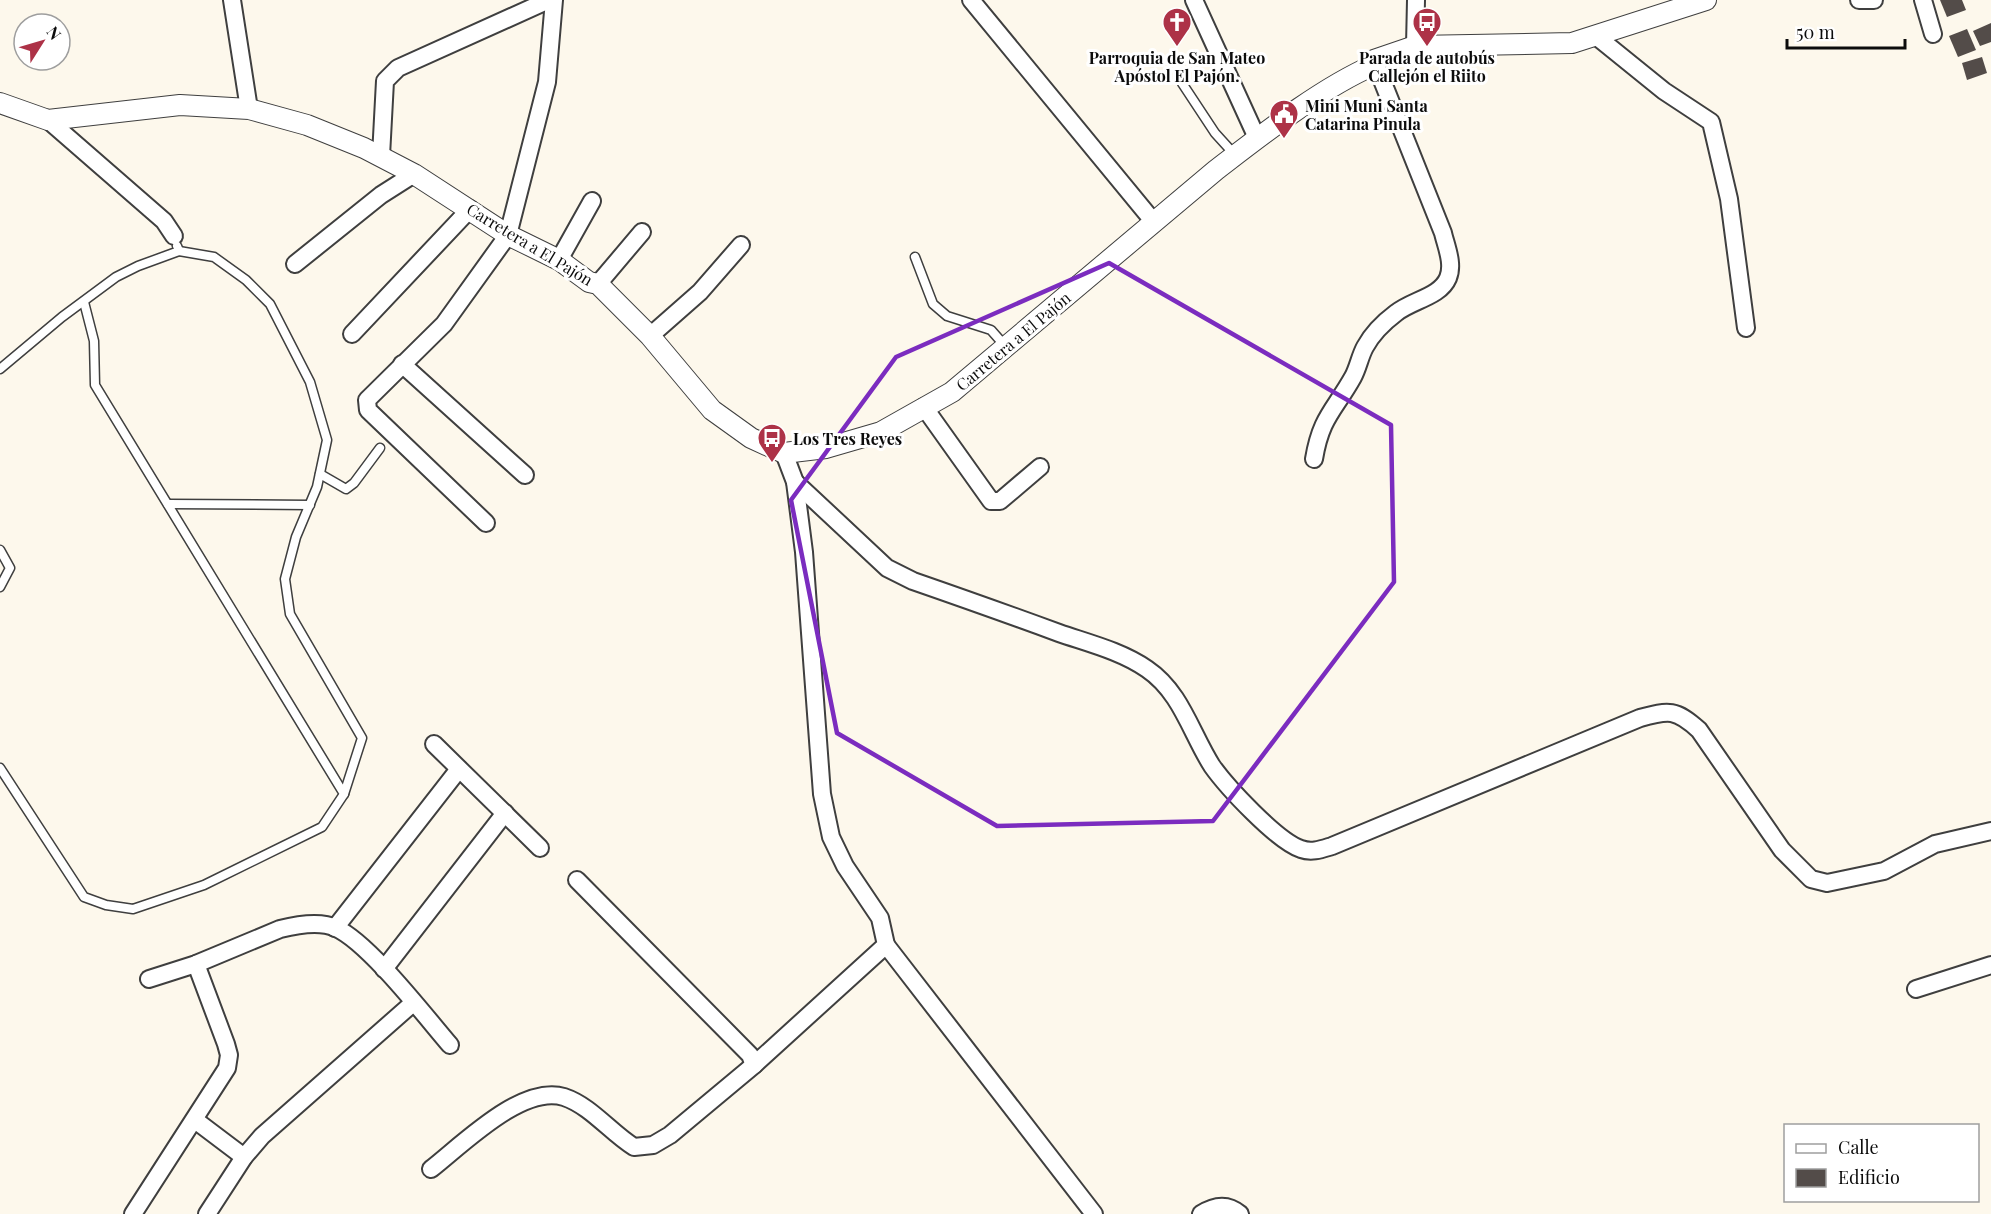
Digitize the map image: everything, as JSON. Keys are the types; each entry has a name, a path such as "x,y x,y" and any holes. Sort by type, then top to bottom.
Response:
{"street":[{"path":"232,0 249,109"},
{"path":"381,156 385,81 389,75 398,68 549,0"},
{"path":"486,523 368,410 367,400 444,324 508,235 548,82 554,0"},
{"path":"970,0 1153,222"},
{"path":"1194,0 1257,138"},
{"path":"1415,46 1416,0"},
{"name":"Carretera a El Pajón","path":"3,110 48,120 180,105 249,109 331,133 414,174 508,235 559,260 589,282 598,284 650,336 712,410 751,438 784,453 826,448 881,432 952,392 1235,155 1354,73 1374,65 1374,60 1415,46 1572,43 1707,0"},
{"path":"1859,0 1874,0"},
{"path":"1923,0 1933,34"},
{"path":"1596,36 1664,91 1711,122 1729,199 1746,328"},
{"path":"1314,459 1318,435 1325,417 1355,374 1365,346 1396,312 1443,286 1450,275 1450,261 1443,233 1374,60"},
{"path":"48,120 164,221 177,244"},
{"path":"295,264 381,195 414,174"},
{"path":"559,260 592,201"},
{"path":"352,334 470,209"},
{"path":"598,284 642,232"},
{"path":"650,336 700,292 741,245"},
{"path":"402,364 525,475"},
{"path":"924,407 991,501 1000,501 1040,467"},
{"path":"784,453 795,482 804,552 822,794 831,837 845,866 880,918 886,945 1094,1214"},
{"path":"795,482 887,568 913,581 1112,651 1147,669 1169,690 1187,716 1212,765 1233,792 1291,844 1303,850 1317,851 1332,846 1640,718 1663,712 1682,714 1699,730 1782,850 1811,879 1827,883 1884,870 1935,844 1991,831"},
{"path":"434,744 540,848"},
{"path":"335,927 459,769"},
{"path":"384,969 505,813"},
{"path":"578,880 750,1055 754,1065"},
{"path":"149,979 196,964 294,925 335,927 384,969 450,1045"},
{"path":"431,1169 493,1120 518,1104 541,1095 563,1097 581,1106 618,1137 634,1147 653,1145 670,1135 754,1065 886,945"},
{"path":"133,1214 222,1079 229,1055 196,964"},
{"path":"1916,988 1991,965"},
{"path":"207,1214 244,1157 286,1114 413,1003"},
{"path":"195,1120 244,1157"},
{"path":"1201,1214 1216,1206 1225,1206 1240,1214"}],"lane":[{"path":"1182,83 1215,133 1235,155"},
{"path":"0,369 101,288 177,244 214,257 246,280 270,304 310,382 327,440 320,474 296,537 285,579 290,614 362,738 344,794 322,826 204,885 133,909 106,905 84,897 0,768"},
{"path":"915,257 933,304 948,316 991,330 1006,348"},
{"path":"84,302 94,340 95,385 344,794"},
{"path":"320,474 346,489 354,483 380,448"},
{"path":"168,504 310,505"},
{"path":"0,550 10,568 0,587"}],"highlighted area":[{"path":"1109,263 1391,425 1394,582 1213,821 997,826 837,733 791,500 896,357"}],"building":[{"path":"1940,0 1962,0 1966,10 1947,17"},
{"path":"1991,23 1991,42 1980,46 1973,31"},
{"path":"1967,29 1976,50 1958,57 1949,36"},
{"path":"1982,57 1987,73 1967,80 1962,63"}],"place":[{"name":"Parroquia de San Mateo Apóstol El Pajón.","path":"1177,48"},
{"name":"Parada de autobús Callejón el Riito","path":"1427,48"},
{"name":"Mini Muni Santa Catarina Pinula","path":"1284,140"},
{"name":"Los Tres Reyes","path":"772,464"}]}
